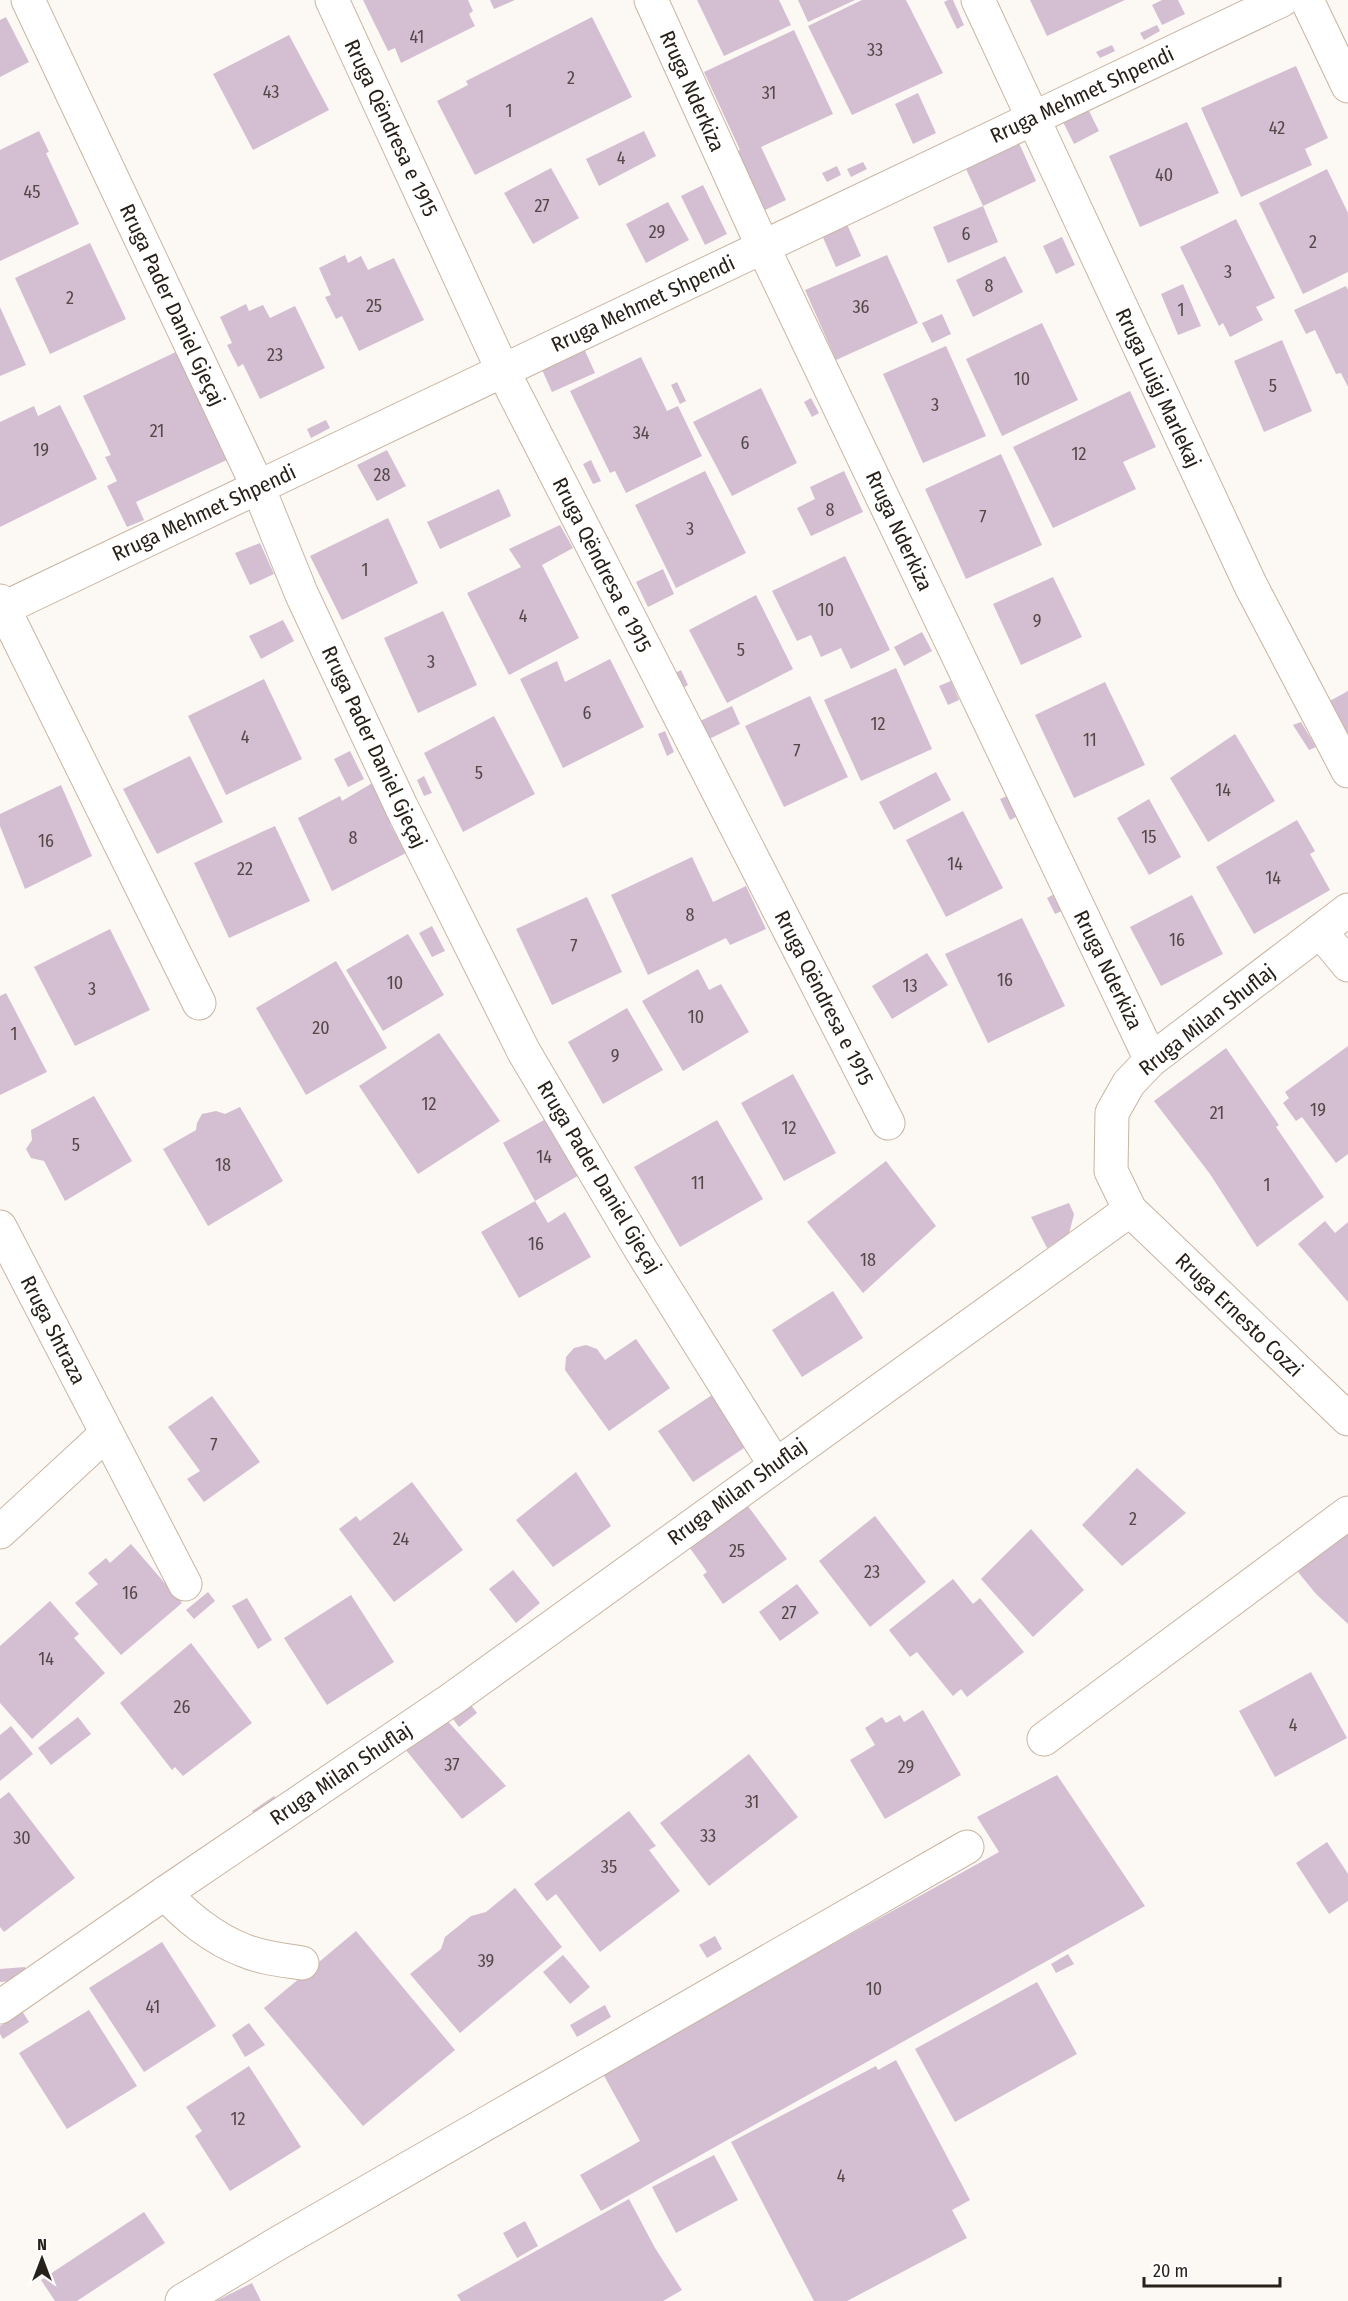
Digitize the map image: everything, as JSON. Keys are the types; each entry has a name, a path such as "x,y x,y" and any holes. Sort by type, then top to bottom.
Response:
{"street":[{"name":"Rruga Pader Daniel Gjeçaj","path":"28,0 258,487 302,595 401,806 524,1052 641,1250 775,1465"},
{"name":"Rruga Qëndresa e 1915","path":"332,0 503,371 888,1123"},
{"name":"Rruga Nderkiza","path":"651,0 764,247 1151,1060"},
{"name":"Rruga Luigj Marlekaj","path":"978,0 1251,586 1348,771"},
{"name":"Rruga Mehmet Shpendi","path":"199,1003 1,606 258,487 1282,0"},
{"path":"1307,0 1348,86"},
{"name":"Rruga Milan Shuflaj","path":"0,2007 452,1699 1130,1210 1111,1171 1112,1113 1129,1083 1151,1060 1348,910"},
{"path":"1320,931 1348,966"},
{"name":"Rruga Ernesto Cozzi","path":"1130,1210 1348,1419"},
{"name":"Rruga Shtraza","path":"0,1227 185,1584"},
{"path":"0,1532 106,1434"},
{"path":"1044,1739 1348,1513"},
{"path":"182,2301 275,2245 967,1847"},
{"path":"165,1893 186,1914 210,1932 242,1950 263,1957 302,1963"}],"building":[{"path":"363,0 468,0 473,11 469,14 475,26 401,63 395,48 388,51"},
{"path":"490,0 515,0 494,9"},
{"path":"697,0 779,0 791,25 724,56"},
{"path":"798,0 855,0 808,22"},
{"path":"862,0 906,0 943,73 852,115 808,26"},
{"path":"953,0 964,25 957,29 944,2"},
{"path":"1030,0 1125,0 1047,36"},
{"path":"1162,0 1178,0 1185,14 1162,25 1152,5"},
{"path":"6,17 29,62 0,77 0,20"},
{"path":"592,17 632,97 475,175 437,101 468,85 466,81"},
{"path":"1157,25 1160,31 1144,40 1140,33"},
{"path":"794,30 833,114 761,147 786,200 759,213 732,153 740,150 704,72"},
{"path":"289,35 329,110 253,150 213,74"},
{"path":"1112,45 1115,51 1100,58 1096,52"},
{"path":"1296,66 1328,138 1305,149 1312,165 1241,197 1201,108"},
{"path":"918,93 936,133 913,144 895,104"},
{"path":"1087,107 1099,131 1074,144 1062,120"},
{"path":"1187,122 1219,193 1140,227 1109,156"},
{"path":"39,131 49,152 46,153 79,224 0,261 0,150"},
{"path":"644,131 656,156 599,186 586,159"},
{"path":"1019,143 1036,181 983,206 966,169"},
{"path":"863,162 867,169 851,177 847,169"},
{"path":"837,166 841,175 827,182 822,173"},
{"path":"551,168 579,218 533,244 504,193"},
{"path":"1327,169 1348,213 1348,272 1303,294 1259,203"},
{"path":"703,185 727,234 705,245 681,196"},
{"path":"668,202 689,240 646,263 626,224"},
{"path":"983,206 998,242 948,263 933,227"},
{"path":"1236,219 1275,298 1256,307 1263,320 1230,337 1223,323 1219,326 1180,247"},
{"path":"846,222 861,256 836,267 821,233"},
{"path":"1062,237 1075,265 1056,274 1043,246"},
{"path":"90,243 126,319 50,354 15,278"},
{"path":"345,255 348,263 361,256 368,270 394,258 424,320 359,351 342,316 336,319 325,297 331,295 319,268"},
{"path":"887,255 918,323 836,360 805,290"},
{"path":"1005,256 1023,292 973,317 956,280"},
{"path":"1183,284 1201,326 1178,335 1161,294"},
{"path":"1346,286 1348,290 1348,387 1341,373 1336,374 1315,330 1306,334 1294,310"},
{"path":"246,304 249,311 263,305 270,318 295,306 325,368 260,399 243,364 238,367 227,345 232,343 220,317"},
{"path":"0,307 26,365 0,376"},
{"path":"942,314 951,334 932,343 922,323"},
{"path":"1042,323 1078,400 1002,436 966,359"},
{"path":"1282,340 1312,411 1264,432 1234,361"},
{"path":"582,344 595,373 552,392 539,363"},
{"path":"946,346 986,436 923,463 883,374"},
{"path":"180,350 229,459 136,502 144,520 127,527 107,486 117,481 105,457 111,455 83,396"},
{"path":"641,357 667,411 678,406 702,456 626,493 615,471 610,473 570,391"},
{"path":"677,382 686,401 680,404 671,385"},
{"path":"761,388 797,463 732,496 693,422"},
{"path":"1130,391 1156,447 1123,462 1136,489 1053,528 1013,447"},
{"path":"811,398 819,413 812,417 804,402"},
{"path":"60,405 97,479 0,527 0,422 34,406 38,416"},
{"path":"326,420 330,428 311,438 307,429"},
{"path":"387,450 406,486 377,501 357,465"},
{"path":"1001,454 1042,545 966,579 925,489"},
{"path":"591,460 601,481 593,484 583,464"},
{"path":"705,471 746,553 676,588 635,505"},
{"path":"844,471 863,512 811,536 797,508 815,499 810,487"},
{"path":"499,489 511,516 440,549 427,522"},
{"path":"388,518 418,583 342,620 310,556"},
{"path":"560,525 573,548 542,565 579,638 509,675 467,593 521,567 509,549"},
{"path":"260,543 274,574 250,585 235,553"},
{"path":"845,556 890,650 851,669 841,648 821,657 811,635 797,641 772,591"},
{"path":"663,569 674,594 648,607 636,582"},
{"path":"1053,577 1082,637 1021,665 993,604"},
{"path":"756,595 793,669 727,703 689,630"},
{"path":"443,611 477,685 418,713 384,638"},
{"path":"283,620 294,641 261,659 249,636"},
{"path":"922,632 932,651 904,666 894,647"},
{"path":"610,659 644,727 563,768 520,679 557,661 565,682"},
{"path":"896,668 932,749 861,781 824,700"},
{"path":"681,670 688,685 681,689 673,674"},
{"path":"264,679 302,759 226,795 188,716"},
{"path":"951,681 959,700 948,705 939,686"},
{"path":"1105,682 1145,765 1074,798 1035,715"},
{"path":"1348,691 1348,745 1326,703"},
{"path":"810,696 848,777 784,807 745,726"},
{"path":"732,706 740,724 707,740 698,722"},
{"path":"494,716 535,794 463,832 424,753"},
{"path":"1301,722 1316,747 1309,750 1293,725"},
{"path":"665,731 674,752 667,756 658,734"},
{"path":"1235,734 1275,801 1208,842 1170,778"},
{"path":"350,751 364,779 348,787 334,759"},
{"path":"190,756 223,822 157,854 123,789"},
{"path":"936,772 951,800 894,830 879,802"},
{"path":"424,776 432,793 424,796 417,780"},
{"path":"374,782 396,820 390,824 406,853 332,891 298,818 340,796 342,801"},
{"path":"61,785 92,856 25,889 0,826 0,814"},
{"path":"1007,796 1016,817 1010,820 1000,799"},
{"path":"1149,799 1181,857 1149,875 1117,818"},
{"path":"963,811 1003,888 946,917 906,840"},
{"path":"1297,820 1315,851 1310,854 1330,890 1254,934 1216,867"},
{"path":"275,826 310,901 229,938 194,863"},
{"path":"692,857 713,902 746,886 766,929 730,945 726,938 648,975 611,895"},
{"path":"1056,893 1064,910 1055,914 1047,898"},
{"path":"1192,895 1223,954 1161,986 1130,927"},
{"path":"587,897 622,972 552,1005 516,929"},
{"path":"1022,918 1065,1006 988,1043 945,954"},
{"path":"432,926 445,951 432,957 419,933"},
{"path":"110,929 150,1010 75,1046 34,967"},
{"path":"408,934 444,995 383,1031 346,970"},
{"path":"927,953 948,985 892,1019 872,986"},
{"path":"336,961 387,1048 306,1095 256,1008"},
{"path":"698,969 709,990 721,984 749,1032 683,1071 642,1001"},
{"path":"6,993 47,1072 0,1095 0,996"},
{"path":"627,1008 663,1070 603,1104 568,1042"},
{"path":"439,1033 500,1121 418,1174 359,1086"},
{"path":"1348,1046 1348,1154 1336,1163 1302,1117 1296,1121 1283,1103 1289,1098 1285,1092"},
{"path":"1226,1048 1279,1125 1276,1127 1324,1197 1257,1247 1210,1174 1154,1101"},
{"path":"793,1074 836,1153 784,1181 741,1103"},
{"path":"94,1096 132,1161 65,1201 44,1161 31,1158 26,1149 32,1140 31,1130"},
{"path":"240,1107 283,1181 208,1226 163,1149 196,1130 202,1114 216,1111 225,1114"},
{"path":"551,1116 586,1171 535,1201 503,1143"},
{"path":"717,1120 763,1199 680,1247 634,1167"},
{"path":"886,1161 936,1226 863,1293 807,1222"},
{"path":"535,1201 548,1223 565,1212 591,1257 519,1298 481,1232"},
{"path":"1069,1203 1074,1214 1069,1234 1047,1248 1031,1217"},
{"path":"1325,1221 1335,1233 1348,1222 1348,1302 1298,1244"},
{"path":"833,1291 863,1338 802,1377 772,1330"},
{"path":"636,1339 670,1388 609,1431 565,1370 566,1357 574,1348 586,1345 597,1349 605,1360"},
{"path":"712,1395 747,1446 693,1482 658,1431"},
{"path":"212,1396 260,1462 204,1502 187,1479 200,1471 168,1427"},
{"path":"1137,1468 1186,1513 1122,1566 1082,1525"},
{"path":"576,1472 611,1526 553,1567 516,1520"},
{"path":"412,1482 463,1550 394,1602 339,1529 356,1516 360,1521"},
{"path":"745,1502 787,1559 723,1604 703,1575 707,1572 687,1544"},
{"path":"875,1516 926,1582 870,1627 819,1561"},
{"path":"1348,1526 1348,1624 1316,1594 1298,1572"},
{"path":"1031,1529 1084,1590 1033,1637 981,1579"},
{"path":"131,1544 182,1603 121,1655 75,1603 98,1584 88,1573 106,1558 110,1563"},
{"path":"513,1570 540,1603 516,1623 489,1589"},
{"path":"953,1579 973,1604 980,1598 1024,1652 967,1697 961,1689 953,1696 917,1652 910,1657 889,1630"},
{"path":"797,1584 819,1613 780,1641 759,1612"},
{"path":"208,1592 215,1601 194,1619 186,1610"},
{"path":"351,1595 394,1662 327,1705 284,1638"},
{"path":"247,1598 272,1640 258,1649 232,1606"},
{"path":"50,1601 79,1634 74,1638 105,1673 32,1739 0,1703 0,1646"},
{"path":"191,1643 252,1723 183,1776 175,1767 172,1770 120,1703"},
{"path":"1311,1672 1347,1738 1275,1777 1239,1711"},
{"path":"471,1705 477,1713 459,1727 453,1719"},
{"path":"923,1710 961,1775 885,1819 850,1760 875,1745 865,1728 882,1717 886,1723 900,1715 904,1722"},
{"path":"78,1717 91,1734 51,1765 38,1748"},
{"path":"444,1717 506,1786 462,1819 401,1744"},
{"path":"11,1726 33,1754 0,1781 0,1735"},
{"path":"749,1754 798,1817 709,1886 660,1823"},
{"path":"1057,1775 1145,1906 601,2211 580,2175 640,2141 602,2072 999,1852 977,1817"},
{"path":"9,1792 75,1878 4,1932 0,1927 0,1799"},
{"path":"274,1796 280,1804 258,1819 252,1811"},
{"path":"629,1811 656,1846 649,1850 680,1891 600,1952 556,1894 547,1901 534,1884"},
{"path":"1327,1842 1348,1874 1348,1901 1329,1914 1296,1863"},
{"path":"515,1888 562,1947 460,2033 410,1974 441,1949 445,1937 471,1916 486,1912"},
{"path":"356,1931 455,2050 363,2126 264,2008"},
{"path":"715,1936 722,1949 707,1958 699,1945"},
{"path":"162,1942 216,2026 144,2072 89,1988"},
{"path":"1068,1954 1074,1964 1056,1973 1051,1964"},
{"path":"563,1955 590,1987 570,2004 543,1972"},
{"path":"25,1967 26,1980 0,1982 0,1969"},
{"path":"1037,1982 1077,2054 955,2122 915,2049"},
{"path":"605,2005 611,2017 577,2037 570,2025"},
{"path":"89,2010 137,2086 67,2129 19,2053"},
{"path":"22,2011 29,2022 3,2039 0,2026"},
{"path":"249,2023 265,2045 245,2057 232,2035"},
{"path":"896,2060 970,2200 952,2210 967,2238 847,2301 814,2301 731,2142 876,2066 878,2070"},
{"path":"249,2066 301,2147 230,2191 195,2136 202,2131 186,2107"},
{"path":"714,2155 738,2200 676,2233 652,2187"},
{"path":"629,2199 655,2248 682,2290 663,2301 461,2301 457,2295"},
{"path":"144,2212 165,2243 77,2301 55,2301 41,2280"},
{"path":"525,2221 538,2246 517,2258 503,2233"},
{"path":"252,2283 261,2301 216,2301"}]}
